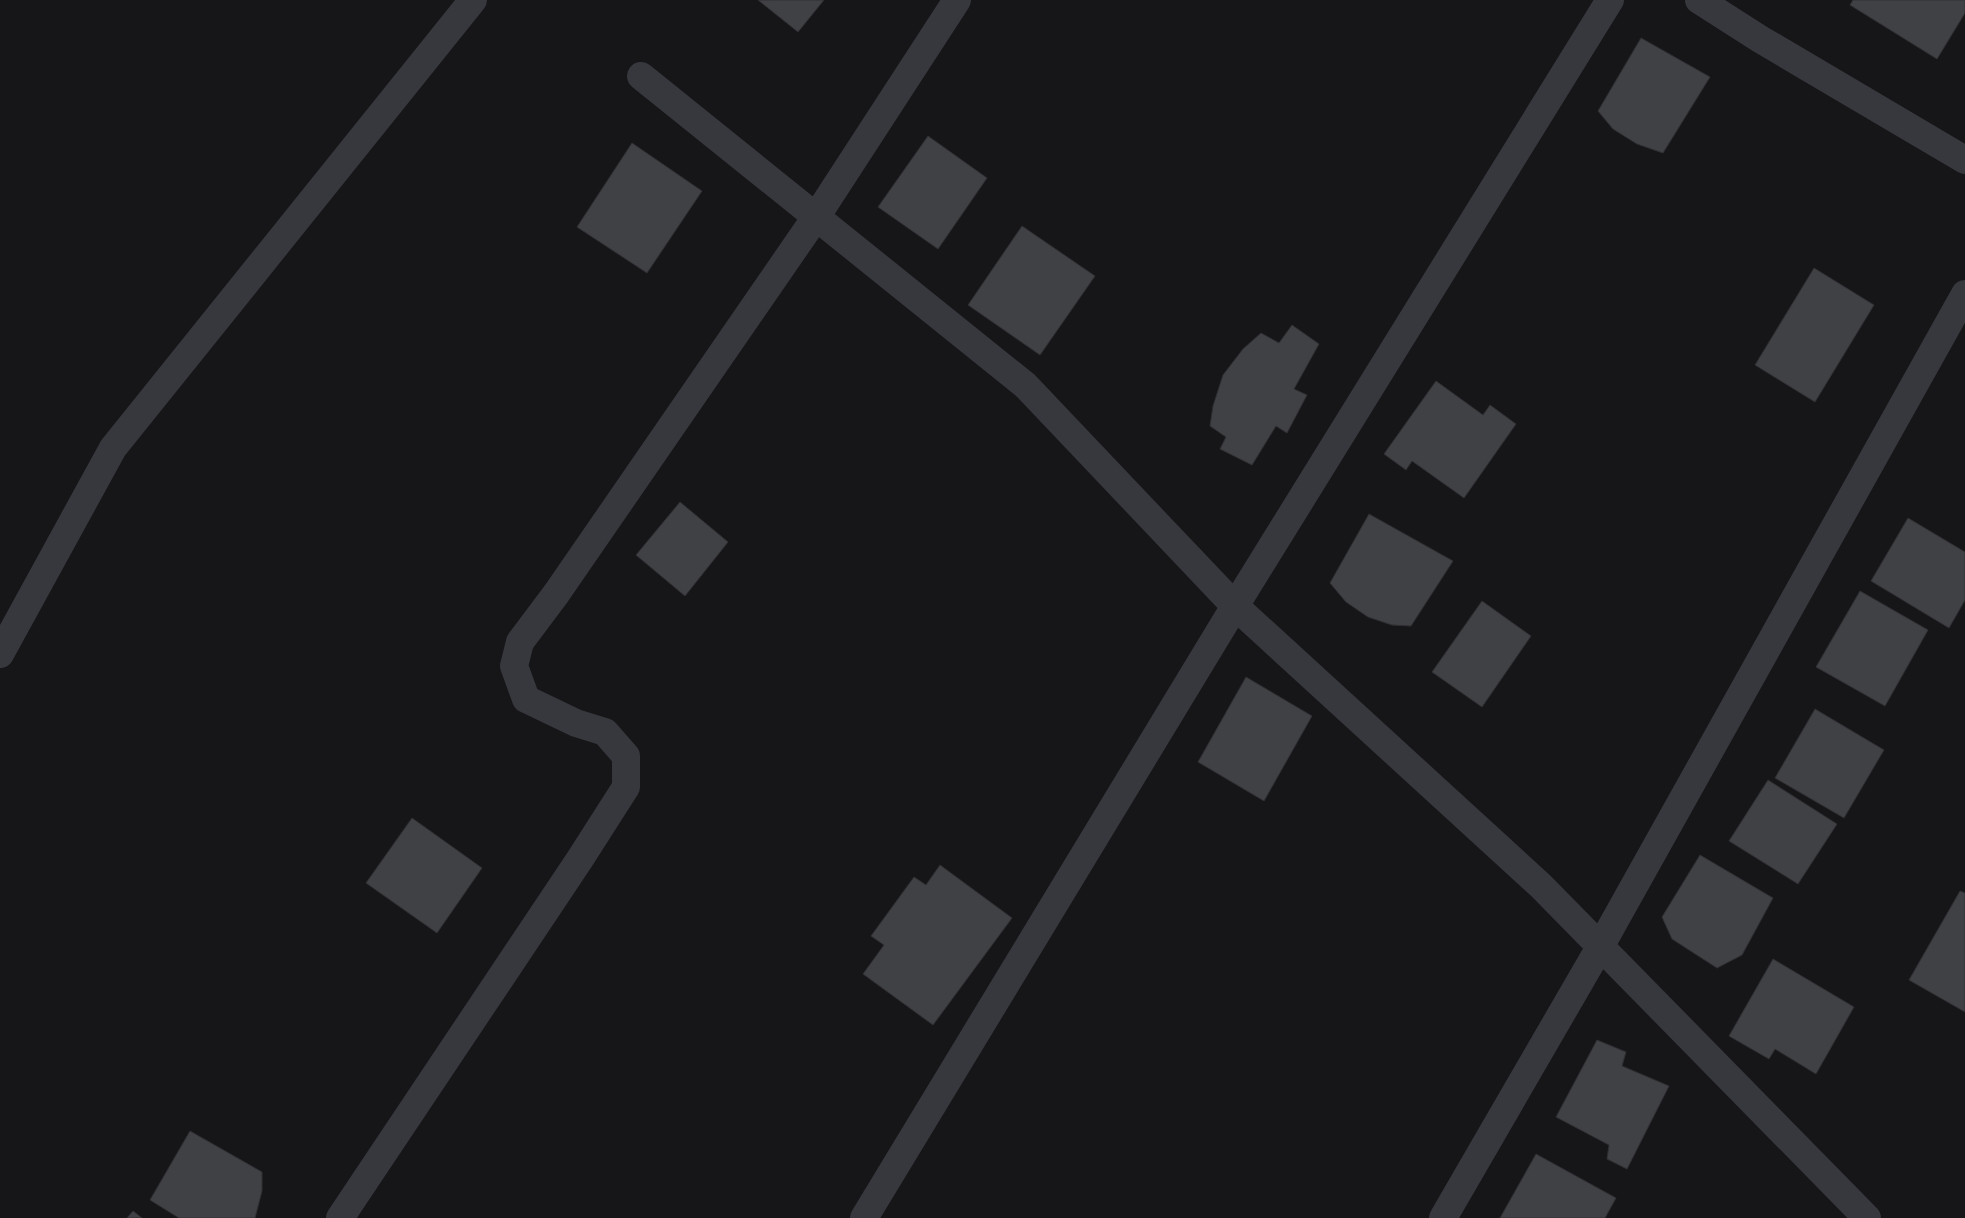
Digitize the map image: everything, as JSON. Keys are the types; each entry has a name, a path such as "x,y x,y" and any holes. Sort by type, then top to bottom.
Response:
{"street":[{"path":"0,654 113,448 473,0"},
{"path":"340,1218 575,868 626,788 626,756 605,732 576,723 526,698 514,666 520,642 556,594 816,217 957,0"},
{"path":"864,1218 1235,606 1610,0"},
{"path":"1698,0 1760,39 1965,160"},
{"path":"641,76 1025,385 1235,606 1541,886 1867,1218"},
{"path":"1443,1218 1600,947 1965,294"}],"building":[{"path":"758,0 824,0 798,32"},
{"path":"1853,0 1965,0 1965,13 1937,59 1850,5"},
{"path":"1641,38 1710,77 1663,153 1637,144 1613,129 1598,111"},
{"path":"928,136 987,178 938,249 878,207"},
{"path":"632,143 702,191 647,273 577,227"},
{"path":"1022,226 1095,276 1040,355 968,305"},
{"path":"1814,268 1874,305 1815,402 1755,365"},
{"path":"1292,325 1319,344 1294,389 1307,395 1287,433 1276,426 1252,465 1220,449 1226,437 1210,426 1213,406 1223,375 1243,349 1261,333 1279,343"},
{"path":"1436,381 1483,415 1490,405 1516,424 1464,498 1412,461 1406,470 1384,454"},
{"path":"680,502 728,542 685,596 636,555"},
{"path":"1369,514 1453,561 1411,626 1392,625 1368,617 1346,602 1330,583"},
{"path":"1908,518 1965,552 1965,600 1949,628 1871,581"},
{"path":"1860,591 1928,630 1885,706 1816,667"},
{"path":"1482,601 1531,636 1482,707 1432,672"},
{"path":"1246,677 1312,716 1264,801 1198,762"},
{"path":"1815,709 1884,750 1844,818 1775,778"},
{"path":"1768,780 1837,824 1798,884 1729,841"},
{"path":"412,818 482,868 437,933 366,883"},
{"path":"1700,855 1773,898 1742,955 1717,968 1672,939 1662,917"},
{"path":"940,865 1012,918 933,1025 863,974 884,945 871,936 914,877 926,885"},
{"path":"1960,891 1965,893 1965,1012 1909,980"},
{"path":"1773,959 1854,1007 1816,1074 1775,1049 1769,1059 1729,1036"},
{"path":"1597,1040 1626,1052 1622,1066 1669,1086 1627,1169 1607,1159 1609,1145 1556,1117"},
{"path":"190,1131 262,1172 262,1191 255,1218 179,1218 150,1200"},
{"path":"1536,1154 1616,1198 1605,1218 1500,1218"},
{"path":"133,1211 142,1218 127,1218"}]}
